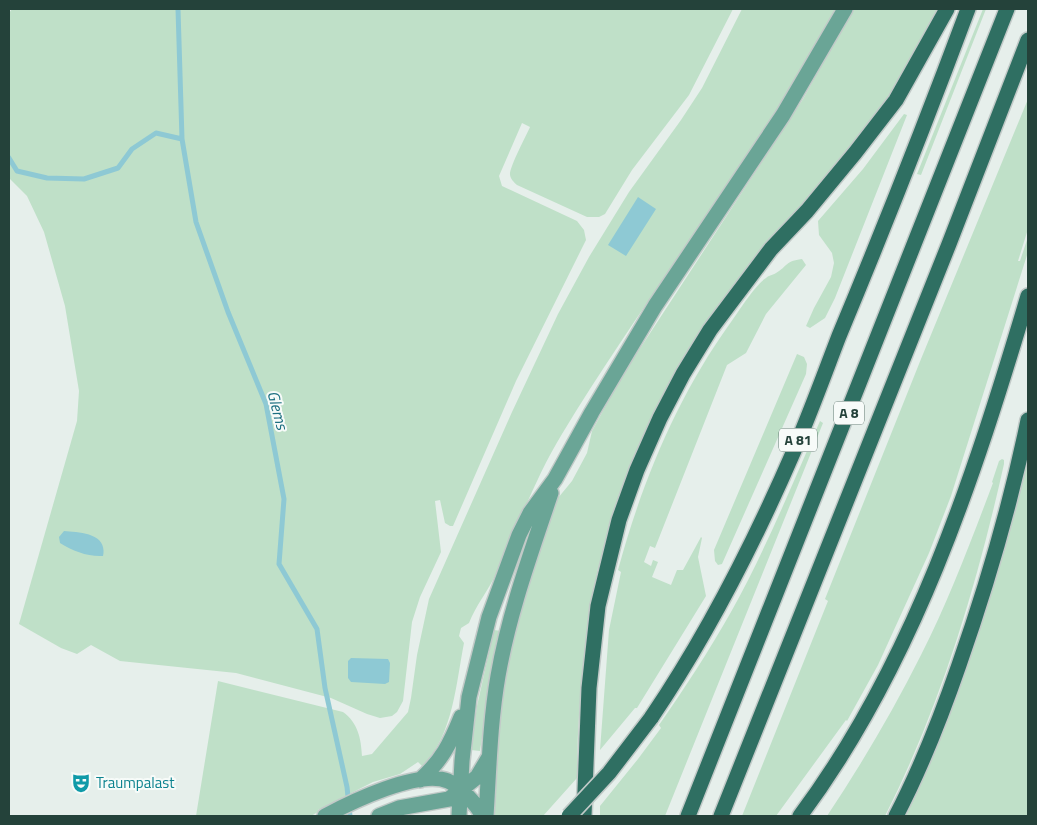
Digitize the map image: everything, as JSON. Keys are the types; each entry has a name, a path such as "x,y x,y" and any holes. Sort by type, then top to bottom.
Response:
{"highway":[{"path":"584,816 589,688 598,606 618,520 660,418 683,374 710,330 772,249 807,211 896,100 947,9"},
{"name":"A 81","path":"570,816 609,773 651,718 681,673 724,600 794,452 919,140 968,9"},
{"name":"A 8","path":"688,816 1008,9"},
{"name":"A 8","path":"721,816 949,244 1028,40"},
{"path":"800,816 834,767 858,727 897,654 936,569 966,491 1028,296"},
{"path":"896,816 914,780 946,700 978,611 1005,519 1028,420"}],"main road":[{"path":"420,780 434,768 452,740 469,697 489,617 530,513 555,479 650,314 779,122 845,9"},
{"path":"484,816 492,716 504,646 524,572 555,479"},
{"path":"459,816 469,697"},
{"path":"379,816 399,808 449,799 477,777 490,755"},
{"path":"328,815 374,792 420,780 441,779 456,785 484,816"}],"green space":[{"path":"12,9 733,9 689,95 632,170 605,214 599,217 587,217 514,182 510,177 510,171 530,127 522,123 499,176 502,186 577,221 584,230 586,240 516,381 453,526 445,523 440,500 435,501 441,552 420,597 412,622 403,701 397,712 392,716 380,718 331,698 236,673 120,661 91,645 77,654 61,648 19,624 77,421 79,391 65,306 44,232 27,196 9,178 9,13"},
{"path":"742,9 835,9 771,118 595,381 552,451 493,580 469,623 461,628 459,636 464,643 452,709 441,740 432,754 422,766 418,762 400,774 373,782 318,810 318,812 311,816 196,816 218,681 343,712 358,731 362,756 372,754 408,712 417,655 429,599 558,314 589,257 629,192 702,88"},
{"path":"853,9 941,9 880,110 856,142 756,259 710,319 688,351 647,428 629,474 601,568 598,568 583,672 578,725 577,778 543,816 491,816 503,679 512,632 545,526 558,498 572,481 587,453 592,431 622,376 803,99"},
{"path":"983,9 986,9 921,175 917,174"},
{"path":"1028,99 1028,229 1018,261 1020,261 1028,237 1028,252 951,496 929,553 878,665 847,721 776,816 742,816 828,601 825,599"},
{"path":"904,114 907,115 835,298 825,318 810,328 806,326 831,277 834,263 832,253 819,235 818,221 863,169"},
{"path":"802,259 806,265 766,314 746,353 727,365 655,548 650,546 644,562 651,566 653,560 658,562 652,577 671,585 677,570 683,570 701,537 698,557 706,596 637,708 635,708 600,750 609,630 621,572 618,570 638,505 663,441 694,380 757,286 789,262"},
{"path":"797,354 804,357 807,364 806,374 722,564 718,565 715,561 714,550"},
{"path":"820,421 823,423 665,816 600,816 600,806 661,728 659,725 696,670 731,612 767,542"},
{"path":"1028,449 1028,816 906,816 945,727 978,636 1005,543"},
{"path":"1002,459 1004,464 982,554 955,644 923,731 885,816 827,816 888,717 931,634 968,548 993,483 999,461"},
{"path":"494,630 501,631 493,666 480,751 471,750 477,706"}],"water":[{"path":"638,197 656,209 626,256 608,245"},
{"path":"64,531 84,533 97,538 103,548 103,556 81,553 60,543 59,537"},
{"path":"351,658 388,659 390,663 389,682 385,684 351,682 348,678 348,661"}],"waterway":[{"name":"Glems","path":"178,9 182,139 196,222 228,312 266,404 284,499 279,564 317,629 325,688 347,787 350,816"},
{"path":"9,158 17,171 47,178 84,179 118,168 132,149 156,133 182,139"}],"place":[{"name":"Traumpalast","path":"81,783"}]}
